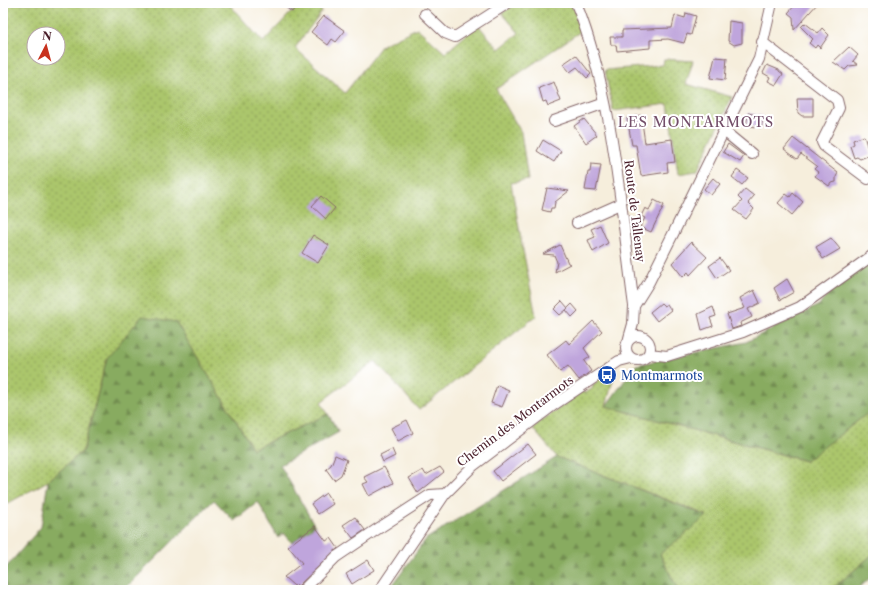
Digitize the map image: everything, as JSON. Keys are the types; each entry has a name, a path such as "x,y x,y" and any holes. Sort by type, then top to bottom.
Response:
{"street":[{"path":"425,14 445,33 455,37 508,3"},
{"name":"Route de Tallenay","path":"576,3 589,35 605,103 616,160 620,204 634,306 634,337"},
{"path":"634,306 649,282 759,59 772,3"},
{"path":"762,42 837,100 839,108 822,142 824,146 868,179"},
{"path":"554,121 605,103"},
{"path":"724,131 752,154"},
{"path":"577,223 620,204"},
{"path":"649,354 650,347 648,341 634,337 625,345 628,355 639,360 649,354 667,356 743,332 800,307 873,255"},
{"name":"Chemin des Montarmots","path":"380,590 445,494 474,466 556,404 628,355"},
{"path":"303,590 336,557 430,495 445,494"}],"green space":[{"path":"3,3 228,3 263,42 300,3 313,3 322,11 295,48 345,93 382,45 417,28 445,53 478,25 499,49 519,33 502,13 518,3 572,3 584,29 496,89 521,132 528,180 511,183 536,316 419,410 375,361 321,402 328,414 253,449 176,322 107,358 83,451 48,481 3,506"},
{"path":"664,59 693,61 686,84 732,97 697,171 678,174 668,104 613,111 605,70 663,65"},
{"path":"873,251 873,409 806,461 606,406 636,365 746,342 819,305 859,258"},
{"path":"142,316 176,322 253,449 328,414 339,432 280,465 315,526 292,543 284,533 278,538 258,502 234,521 214,500 124,590 3,590 3,571 41,527 48,481 83,451 107,358"},
{"path":"607,374 613,380 606,406 805,461 873,409 873,554 831,590 678,590 660,554 706,515 557,457 533,429 537,424 583,391 584,394 593,388 592,385"},
{"path":"557,457 707,516 660,554 678,590 389,590 426,539"},
{"path":"873,554 873,575 857,590 831,590"}],"building":[{"path":"280,3 299,3 292,12"},
{"path":"797,3 818,3 794,30 793,17 788,13"},
{"path":"686,13 696,16 691,35 687,34 684,43 668,39 650,40 650,48 617,51 616,45 611,45 610,37 622,37 622,30 672,28 675,15 685,18"},
{"path":"324,16 345,31 336,42 332,39 328,45 311,32"},
{"path":"729,21 742,23 742,43 734,45 728,41"},
{"path":"805,23 818,33 822,28 829,35 820,48 817,45 815,48 809,43 813,39 801,27"},
{"path":"849,47 858,55 853,61 858,65 849,66 845,70 833,62"},
{"path":"576,55 591,74 587,78 577,67 570,72 563,64"},
{"path":"715,57 727,58 725,80 710,78"},
{"path":"767,65 779,70 783,74 776,85 768,81 770,77 763,73"},
{"path":"554,82 561,101 548,106 546,101 543,102 539,88"},
{"path":"797,98 813,98 813,116 802,116 798,113"},
{"path":"748,113 763,116 761,128 746,125"},
{"path":"641,115 645,143 672,139 675,162 667,163 668,172 641,176 636,145 632,145 627,118"},
{"path":"584,119 597,135 586,143 574,126"},
{"path":"864,136 870,155 860,159 857,157 854,158 850,146 854,144 853,140"},
{"path":"793,138 838,173 836,182 831,183 829,186 815,176 818,172 814,169 817,166 801,154 797,159 784,149"},
{"path":"543,140 561,151 554,162 537,151"},
{"path":"728,144 744,156 740,162 723,152"},
{"path":"591,164 601,165 596,191 585,190"},
{"path":"737,170 748,178 742,185 732,177"},
{"path":"713,178 720,184 711,195 704,189"},
{"path":"547,188 569,191 555,202 554,208 551,208 550,212 542,210"},
{"path":"745,189 754,196 748,203 754,209 746,219 734,210 742,201 738,197"},
{"path":"793,193 803,202 792,215 778,203 786,194 790,197"},
{"path":"321,196 335,208 326,219 312,206"},
{"path":"654,200 664,205 651,232 640,227 645,218 641,216 645,208 649,210"},
{"path":"600,225 608,243 593,252 588,240 595,237 591,229"},
{"path":"313,235 329,245 318,263 302,253"},
{"path":"831,238 840,249 823,259 816,247"},
{"path":"691,242 707,257 690,275 688,272 683,277 672,263"},
{"path":"560,245 568,263 570,264 555,272 557,262 554,255 543,254"},
{"path":"720,258 729,270 717,278 709,266"},
{"path":"787,279 794,292 780,300 774,288"},
{"path":"754,290 760,303 748,309 752,317 740,323 741,326 732,329 727,314 745,308 740,298"},
{"path":"562,301 568,308 572,304 578,311 572,317 566,310 560,315 554,309"},
{"path":"661,303 664,306 667,304 671,310 657,321 650,312"},
{"path":"713,307 716,316 710,318 713,326 702,330 698,314"},
{"path":"593,321 602,331 584,348 590,357 584,361 591,371 579,380 568,366 560,372 547,355 566,340 569,344"},
{"path":"497,385 509,390 502,407 491,403"},
{"path":"407,420 413,433 398,441 391,428"},
{"path":"528,444 536,454 501,481 493,471"},
{"path":"392,449 395,456 383,462 380,455"},
{"path":"335,455 347,460 341,475 334,480 326,469 331,465"},
{"path":"384,467 393,483 369,496 363,484 368,482 364,477"},
{"path":"440,467 444,472 418,493 409,478 423,470 426,475"},
{"path":"326,493 333,504 318,514 311,504"},
{"path":"355,517 365,530 353,538 343,525"},
{"path":"315,526 326,541 331,538 338,548 298,586 296,584 294,586 284,577 302,563 288,546"},
{"path":"368,560 374,570 352,584 346,574"}],"place":[{"name":"Montmarmots","path":"607,375"}],"district":[{"name":"LES MONTARMOTS","path":"696,122"}]}
